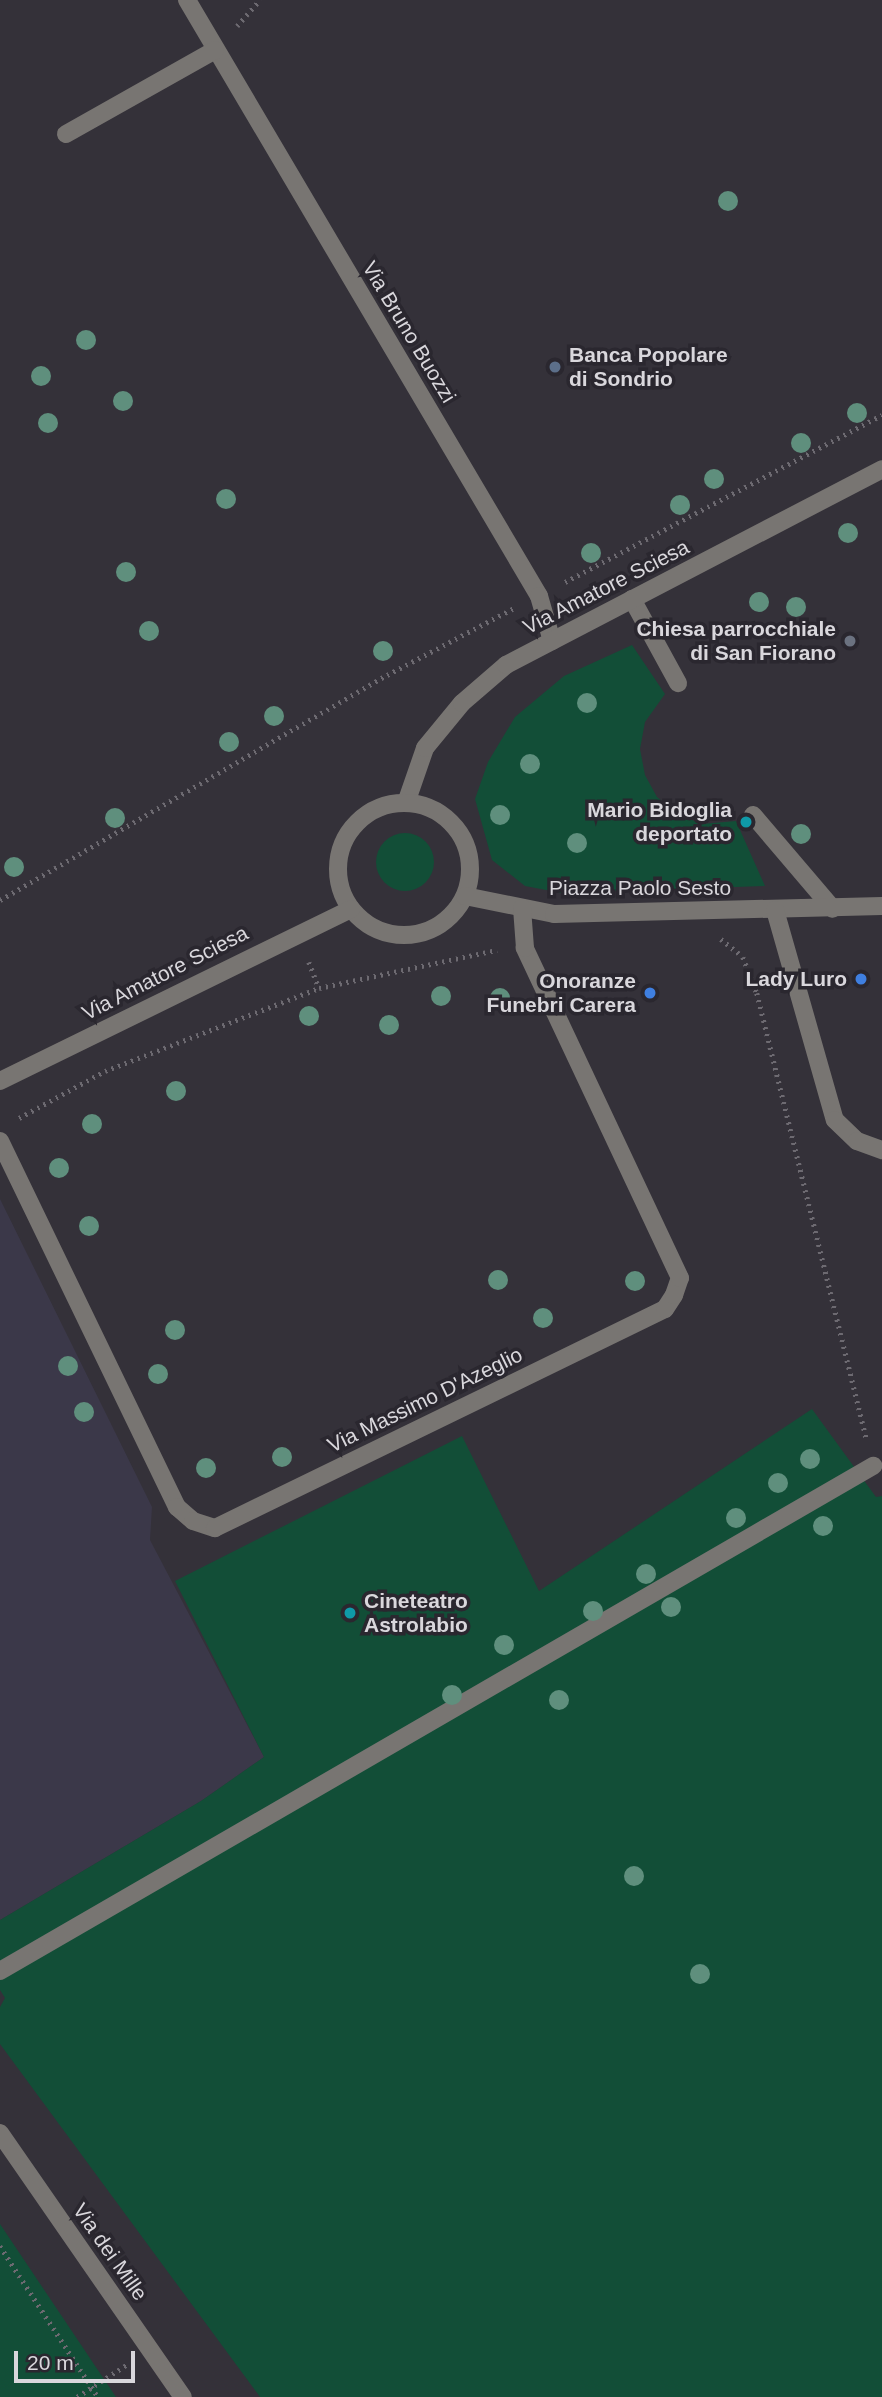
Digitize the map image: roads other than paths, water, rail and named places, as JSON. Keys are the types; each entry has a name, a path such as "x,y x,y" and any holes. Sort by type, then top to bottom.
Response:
{"street":[{"name":"Via Bruno Buozzi","path":"187,0 539,596 552,641"},
{"path":"66,134 215,50"},
{"name":"Via Amatore Sciesa","path":"406,803 425,748 462,703 506,665 882,469"},
{"path":"632,599 678,683"},
{"path":"406,803 443,816 461,836 471,874 465,896 439,926 406,935 381,931 351,909 338,876 346,837 366,815 406,803"},
{"path":"753,816 833,909"},
{"name":"Piazza Paolo Sesto","path":"465,896 554,914 882,906"},
{"name":"Via Massimo D'Azeglio","path":"0,1141 177,1507 193,1521 215,1528 665,1308 674,1295 680,1278 669,1251 525,948 522,908"},
{"name":"Via Amatore Sciesa","path":"0,1081 351,909"},
{"path":"775,910 835,1120 857,1141 882,1150"},
{"path":"0,1971 873,1466"},
{"name":"Via dei Mille","path":"0,2133 183,2397"}],"place":[{"name":"Banca Popolare di Sondrio","path":"555,367"},
{"name":"Chiesa parrocchiale di San Fiorano","path":"850,641"},
{"name":"Mario Bidoglia deportato","path":"746,822"},
{"name":"Lady Luro","path":"861,979"},
{"name":"Onoranze Funebri Carera","path":"650,993"},
{"name":"Cineteatro Astrolabio","path":"350,1613"}]}
